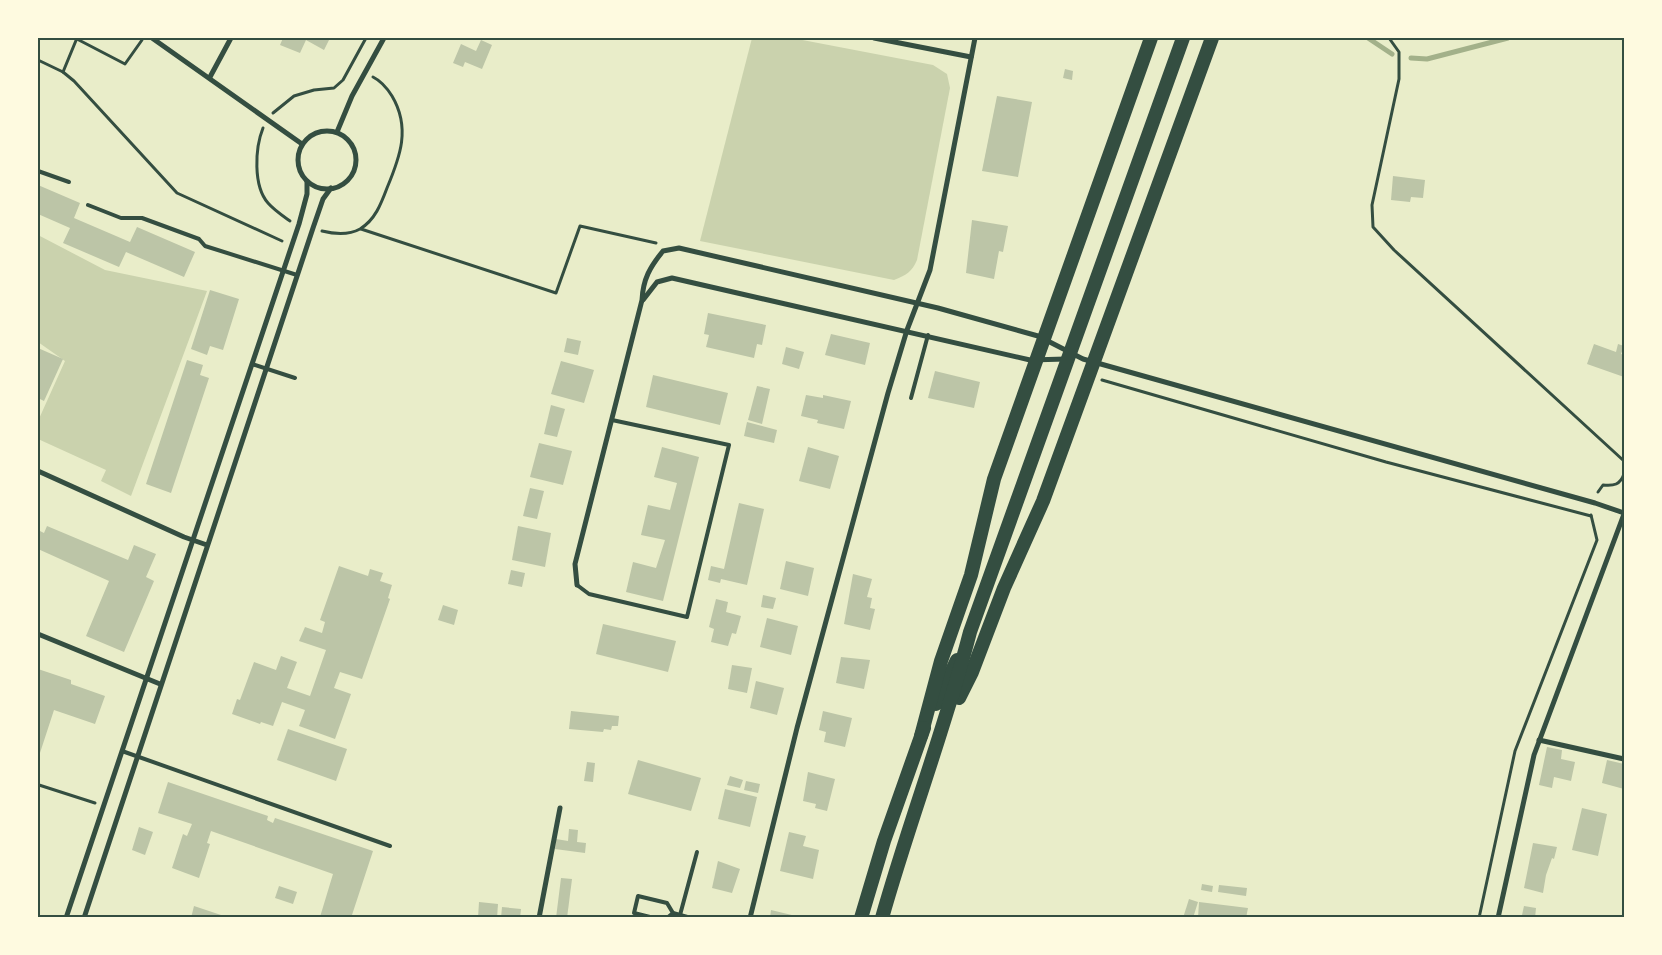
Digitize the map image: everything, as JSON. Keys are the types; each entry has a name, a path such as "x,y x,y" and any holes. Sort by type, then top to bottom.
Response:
{"highway":[{"path":"861,918 884,841 921,736 941,661 971,575 994,480 1151,38"},
{"path":"882,918 900,853 956,687 970,632 1183,38"},
{"path":"939,736 972,672 1004,588 1043,501 1212,38"},
{"path":"921,736 970,632"}],"street":[{"path":"152,38 210,77 302,144"},
{"path":"210,77 231,38"},
{"path":"337,132 352,96 384,38"},
{"path":"874,38 971,57"},
{"path":"750,918 797,728 888,393 907,330 930,270 975,38"},
{"path":"330,131 337,132 350,143 354,151 355,167 347,181 331,188 316,187 307,181 299,169 298,161 302,144 314,134 330,131"},
{"path":"66,918 283,270 307,194 307,181"},
{"path":"84,918 138,757 160,684 323,198 331,188"},
{"path":"576,585 575,564 642,300 643,285 649,268 663,251 679,248 918,302 1038,336 1084,359 1595,502 1624,513 1534,755 1498,918"},
{"path":"642,300 657,282 672,278 907,330 1030,360 1084,359"},
{"path":"38,471 207,545"},
{"path":"38,634 146,680 160,684"},
{"path":"1540,740 1624,759"},
{"path":"539,918 560,808"}],"lane":[{"path":"38,171 69,182"},
{"path":"88,205 121,218 142,218 199,239 205,246 297,275"},
{"path":"912,398 928,335"},
{"path":"252,364 295,378"},
{"path":"576,585 589,594 687,617 729,446 612,420"},
{"path":"122,751 390,846"},
{"path":"680,915 697,852"},
{"path":"654,918 634,912 638,896 667,903 673,913 691,918"},
{"path":"667,918 673,913"}],"path":[{"path":"63,72 76,38 125,64 144,38"},
{"path":"274,111 294,96 314,90 334,88 343,80 366,38"},
{"path":"1389,38 1399,52 1399,79 1372,205 1373,227 1394,250 1624,461"},
{"path":"38,60 63,72 74,81 176,193 283,242 285,235"},
{"path":"322,231 332,234 350,233 361,229 378,212 403,146 401,117 397,104 378,80"},
{"path":"262,129 256,155 259,180 267,202 289,220 287,228"},
{"path":"361,229 556,293 580,226 656,243 663,251"},
{"path":"1096,379 1396,465 1591,516 1597,540 1515,751 1479,918"},
{"path":"1599,490 1603,485 1613,486 1622,481 1624,474"},
{"path":"39,785 97,804"}],"green space":[{"path":"752,38 792,38 933,65 947,74 950,88 917,260 911,270 905,275 894,280 700,241"},
{"path":"38,235 105,270 207,291 131,496 101,481 106,470 38,439 38,421 65,361 38,342"}],"building":[{"path":"283,38 330,38 324,50 306,40 300,53 280,45"},
{"path":"481,40 492,45 482,69 465,62 463,67 453,63 461,44 476,51"},
{"path":"1065,69 1073,71 1072,80 1063,78"},
{"path":"997,96 1032,102 1018,177 982,171"},
{"path":"1393,176 1425,180 1423,198 1411,197 1410,202 1391,200"},
{"path":"38,185 80,203 74,218 130,242 137,227 195,252 184,277 126,252 119,267 63,243 70,228 38,214"},
{"path":"972,220 1008,226 1003,252 999,251 994,279 966,273"},
{"path":"210,290 239,299 223,350 210,346 207,355 191,349"},
{"path":"708,313 766,325 762,345 757,344 754,358 706,347 709,335 704,334"},
{"path":"831,334 870,343 865,365 825,355"},
{"path":"567,338 581,341 578,355 564,352"},
{"path":"1594,344 1616,352 1618,344 1624,346 1621,354 1624,355 1624,377 1587,364"},
{"path":"786,347 804,352 799,369 782,364"},
{"path":"38,348 63,359 44,401 38,398"},
{"path":"187,360 203,365 200,375 209,378 171,493 146,484"},
{"path":"561,361 594,370 584,403 551,394"},
{"path":"935,371 980,382 974,408 928,398"},
{"path":"653,375 728,393 720,425 646,407"},
{"path":"757,386 770,389 762,424 748,420"},
{"path":"806,395 823,398 823,395 851,401 844,429 817,423 818,420 801,416"},
{"path":"551,405 565,409 557,437 544,434"},
{"path":"747,422 777,430 774,443 744,436"},
{"path":"539,443 572,451 563,485 530,477"},
{"path":"662,447 699,457 663,601 626,592 633,562 656,568 665,540 641,535 648,505 670,510 677,483 654,477"},
{"path":"808,447 839,456 830,489 799,481"},
{"path":"530,488 544,491 537,519 523,516"},
{"path":"739,503 764,509 747,585 721,579 720,583 708,580 711,566 724,569"},
{"path":"47,526 128,560 134,545 156,554 146,577 154,581 124,652 86,636 109,581 38,549 38,530 44,533"},
{"path":"518,526 551,533 545,567 512,560"},
{"path":"786,561 814,568 808,596 780,589"},
{"path":"339,566 368,576 370,569 383,573 380,581 392,585 388,598 390,599 362,679 340,672 334,688 351,694 335,739 299,726 305,710 282,702 273,726 261,722 260,724 232,714 237,699 240,700 254,662 276,670 281,656 297,662 287,688 310,696 326,650 299,641 305,627 322,633 325,622 320,620"},
{"path":"511,570 525,573 522,587 508,584"},
{"path":"853,574 872,579 867,597 872,598 870,608 875,609 870,630 844,624"},
{"path":"763,595 776,598 773,609 761,607"},
{"path":"716,599 728,602 726,612 741,616 736,634 732,633 728,646 711,642 714,629 709,627"},
{"path":"443,605 458,610 454,625 438,620"},
{"path":"767,618 798,626 791,655 760,647"},
{"path":"603,624 676,641 668,672 596,654"},
{"path":"841,657 870,660 864,689 836,683"},
{"path":"732,665 752,668 747,693 728,689"},
{"path":"38,669 71,680 71,684 105,696 95,724 54,710 38,759"},
{"path":"756,681 784,688 777,715 750,708"},
{"path":"571,711 619,716 618,726 612,726 611,730 604,729 603,732 569,729"},
{"path":"823,711 852,718 845,747 824,742 826,732 819,730"},
{"path":"288,729 347,749 336,781 277,760"},
{"path":"1547,747 1562,750 1561,759 1575,762 1571,781 1554,777 1552,788 1539,785"},
{"path":"638,760 701,778 691,811 628,794"},
{"path":"1607,760 1624,764 1624,789 1602,783"},
{"path":"587,762 595,763 593,782 584,781"},
{"path":"808,772 835,779 827,811 815,808 816,804 803,801"},
{"path":"730,776 743,780 740,788 727,785"},
{"path":"746,781 760,784 758,793 744,790"},
{"path":"168,782 268,816 267,820 273,823 275,818 373,851 351,918 320,917 333,874 211,831 207,843 210,844 199,878 172,868 183,834 187,836 192,824 158,813"},
{"path":"725,789 757,797 750,827 718,819"},
{"path":"1582,808 1607,814 1598,856 1572,850"},
{"path":"139,827 153,832 145,855 132,850"},
{"path":"569,829 578,830 577,842 586,843 585,853 555,849 556,839 568,841"},
{"path":"789,832 806,836 803,846 819,850 813,879 780,871"},
{"path":"1533,843 1557,847 1554,859 1552,858 1546,875 1543,893 1524,888"},
{"path":"718,861 740,869 732,893 712,888"},
{"path":"561,878 572,879 567,918 556,918"},
{"path":"1202,884 1213,886 1212,892 1201,890"},
{"path":"1219,885 1247,888 1246,896 1218,892"},
{"path":"279,886 297,892 293,904 275,898"},
{"path":"1189,899 1198,902 1193,918 1183,918"},
{"path":"479,902 498,904 497,918 478,918"},
{"path":"1199,902 1248,908 1246,918 1198,918"},
{"path":"194,906 227,917 227,918 191,918"},
{"path":"1524,906 1536,908 1535,918 1522,915"},
{"path":"502,907 521,909 520,918 501,918"},
{"path":"771,910 800,917 800,918 770,918"}],"waterway":[{"path":"1368,38 1392,54"},
{"path":"1411,58 1427,59 1508,38"}]}
